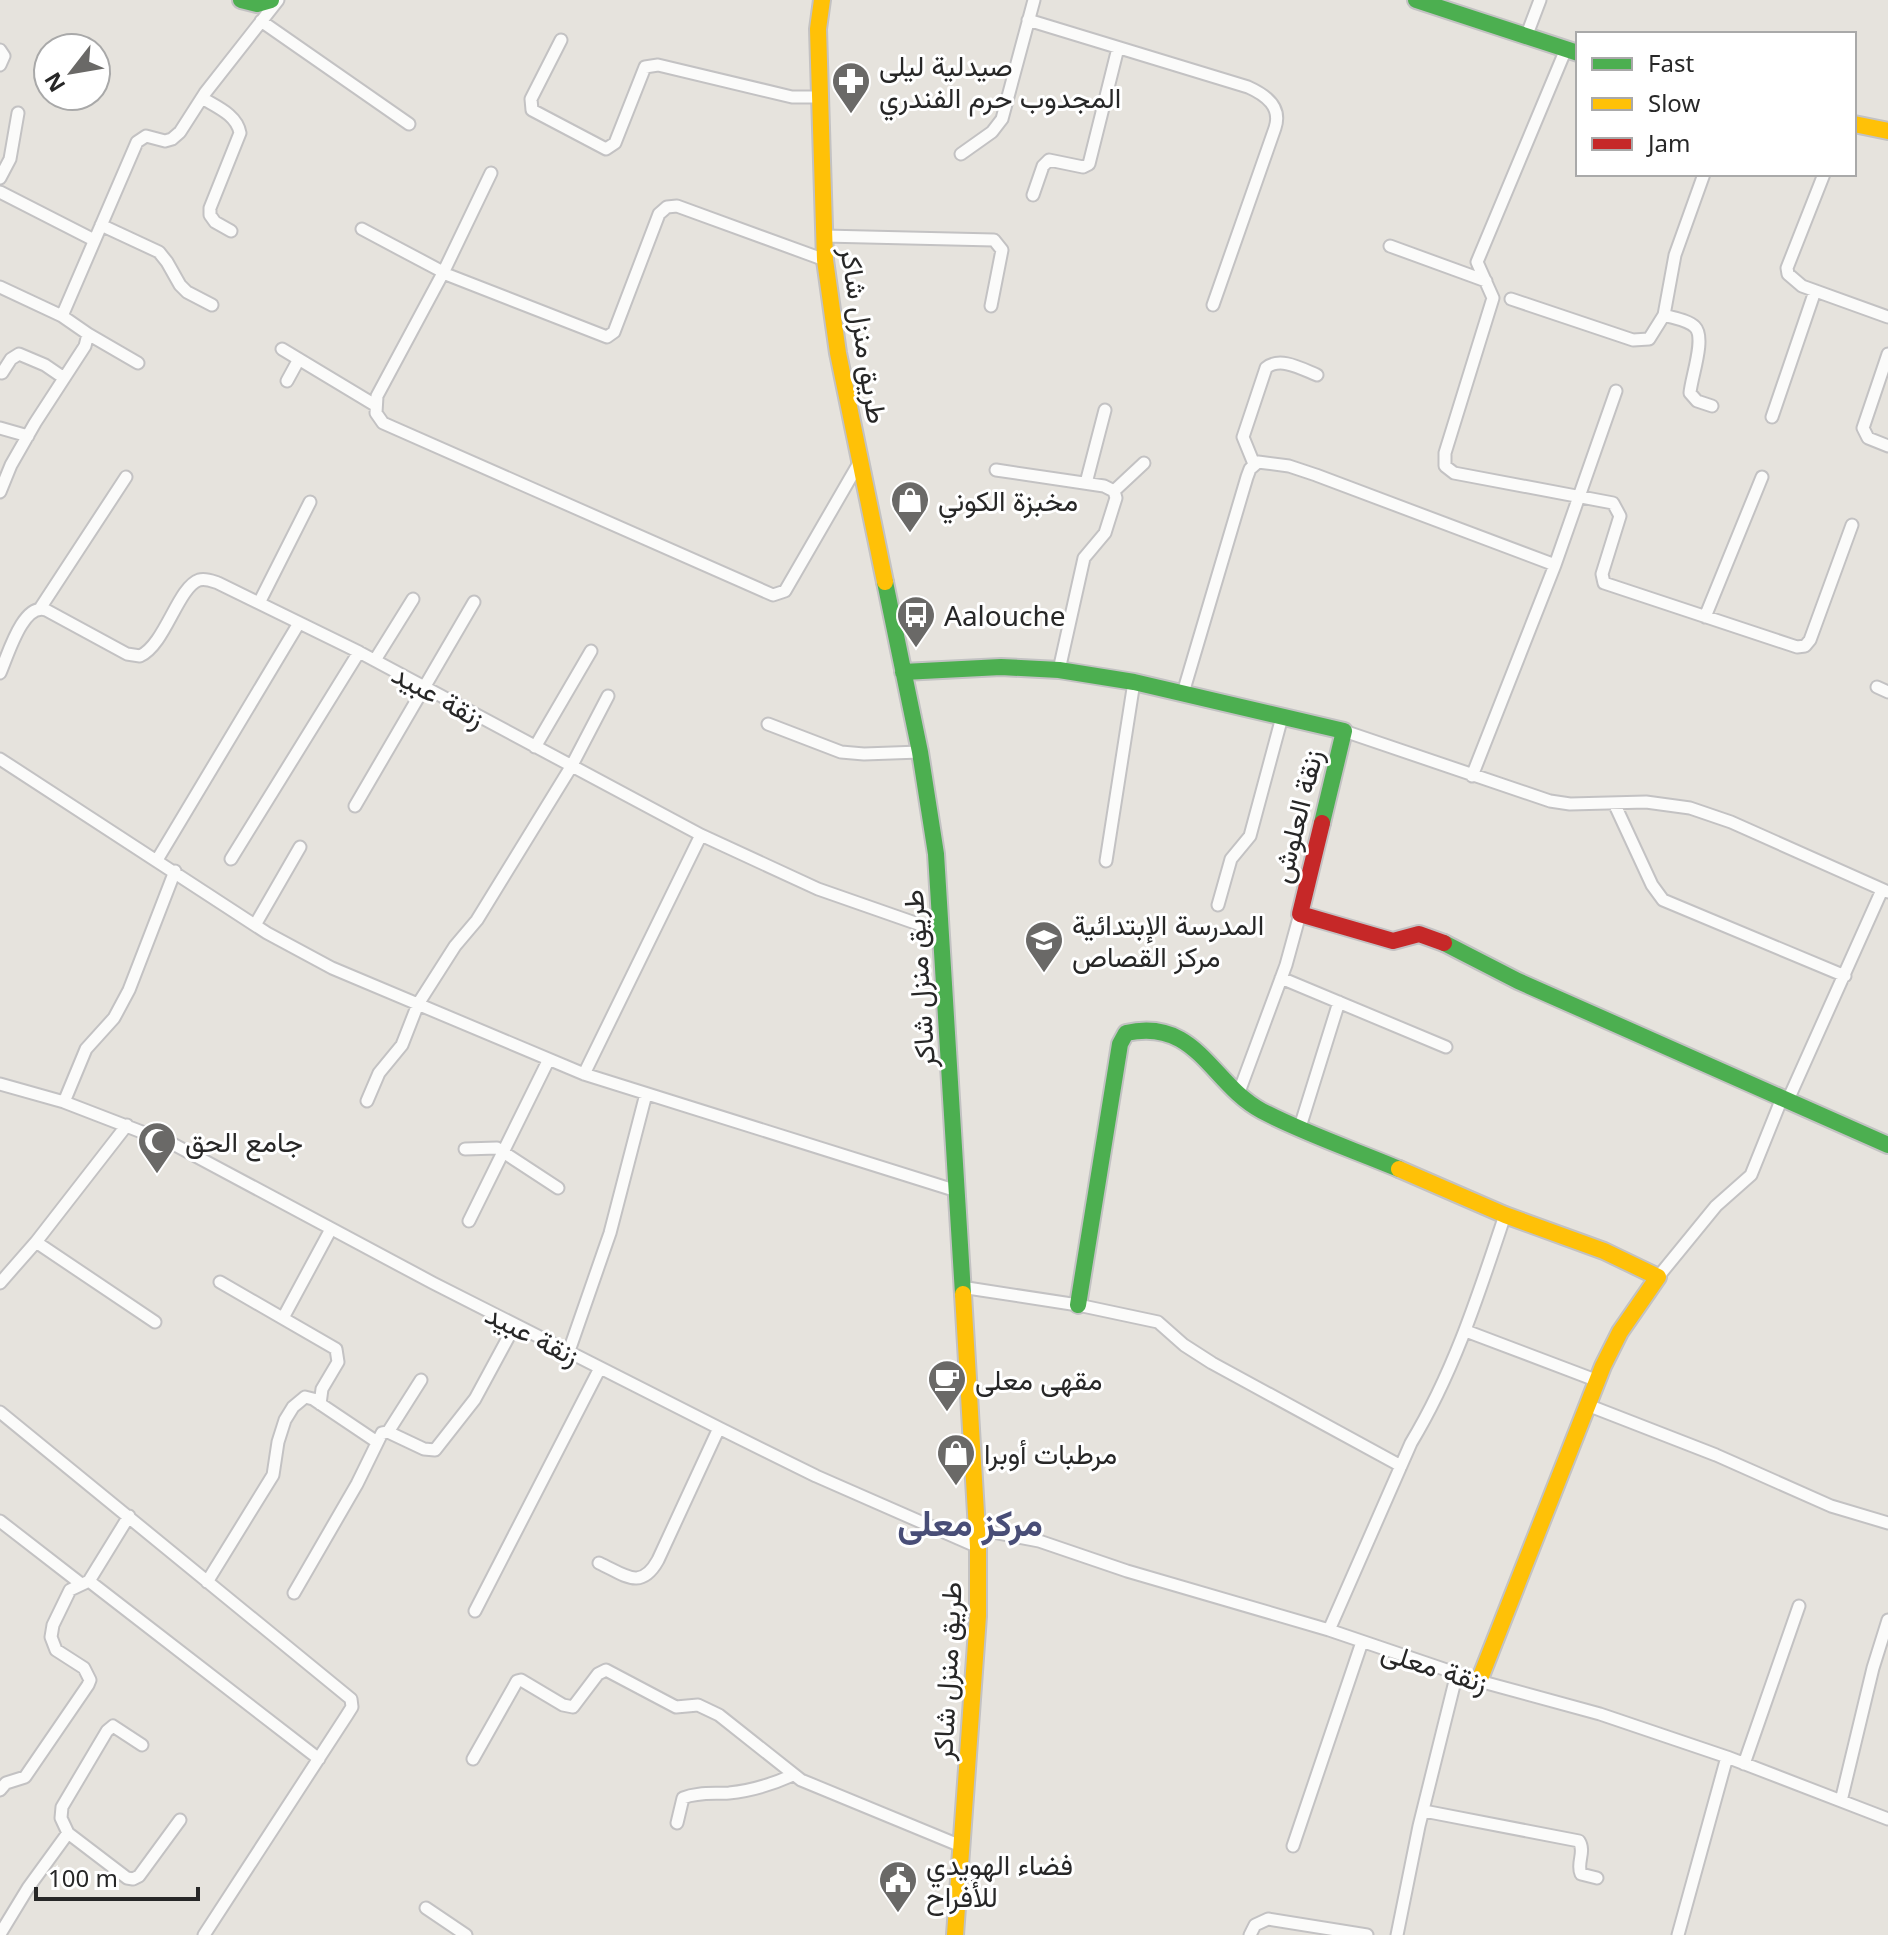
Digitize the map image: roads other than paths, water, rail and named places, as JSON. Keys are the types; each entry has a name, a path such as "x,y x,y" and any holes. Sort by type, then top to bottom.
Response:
{"street":[{"path":"241,0 257,4 271,0"},
{"path":"62,316 137,142 146,136 165,141 172,139 278,0"},
{"name":"طريق منزل شاكر","path":"811,0 818,29"},
{"name":"طريق منزل شاكر","path":"822,0 818,29 825,260 838,353 920,752 936,854 978,1547 978,1616 955,1935"},
{"path":"961,154 999,125 1034,0"},
{"path":"1416,0 1572,51 1477,262 1492,293 1492,304 1445,453 1445,466 1454,473 1613,503 1619,510 1602,574 1604,583 1797,647 1805,646 1810,640 1852,525"},
{"path":"1526,37 1540,0"},
{"path":"1028,20 1248,87 1262,93 1275,109 1278,119 1213,305"},
{"path":"261,21 409,124"},
{"path":"561,40 531,99 532,110 606,149 615,143 645,67 658,65 792,97 821,97"},
{"path":"1033,195 1045,162 1053,160 1083,167 1089,164 1118,48"},
{"path":"0,50 4,56 0,65"},
{"path":"202,98 239,124 240,133 210,208 215,222 231,231"},
{"path":"0,178 10,159 18,113"},
{"path":"1856,124 1888,131"},
{"path":"491,173 443,272 380,388 375,405 378,417 387,425 773,595 785,591 860,462"},
{"path":"1511,299 1642,341 1654,334 1664,315 1675,255 1703,176"},
{"path":"1823,176 1787,268 1788,274 1795,282 1815,291 1888,317"},
{"path":"0,192 94,240"},
{"path":"362,229 443,272 607,337 614,332 659,214 667,207 677,206 825,260"},
{"path":"101,225 159,252 180,285 212,305"},
{"path":"824,236 994,240 1002,250 991,306"},
{"path":"1390,246 1486,281"},
{"path":"0,287 62,316 138,363"},
{"path":"1772,417 1815,291"},
{"path":"1664,315 1691,325 1698,332 1690,393 1697,401 1712,406"},
{"path":"0,492 11,465 85,346 88,334"},
{"path":"282,349 375,405"},
{"path":"2,373 11,359 19,354 64,378"},
{"path":"1888,354 1863,428 1868,438 1888,446"},
{"path":"287,381 299,359"},
{"path":"1254,464 1243,437 1266,368 1276,362 1317,375"},
{"path":"1472,776 1555,565 1616,391"},
{"path":"1086,483 1105,410"},
{"path":"0,428 28,436"},
{"path":"1183,693 1247,477 1254,464 1264,461 1316,475 1555,565"},
{"path":"1114,491 1144,463"},
{"path":"996,470 1104,486 1114,491 1116,498 1105,533 1084,558 1059,670"},
{"path":"0,673 25,618 32,609 41,607 126,477"},
{"path":"1705,617 1762,477"},
{"path":"259,603 310,502"},
{"name":"زنقة عبيد","path":"41,607 135,656 152,649 188,590 199,580 218,583 375,660 701,835 818,889 941,932"},
{"path":"375,660 413,599"},
{"path":"355,806 474,602"},
{"path":"157,860 299,623"},
{"path":"535,747 591,651"},
{"path":"231,859 359,652"},
{"name":"زنقة العلوش","path":"903,672 1001,667 1059,670 1134,682 1344,731 1300,914 1393,941 1419,934 1432,937 1518,981 1888,1145"},
{"path":"1106,861 1134,682"},
{"path":"367,1101 379,1073 402,1045 418,1004 455,946 477,920 571,767 608,696"},
{"path":"1218,905 1231,859 1250,836 1282,717"},
{"path":"768,724 841,752 920,752"},
{"path":"1344,731 1559,803 1646,802 1690,808 1731,822 1885,891 1751,1175 1716,1206 1658,1277 1620,1332 1479,1681"},
{"path":"0,759 255,925 315,960 584,1074 957,1191"},
{"path":"1614,803 1652,885 1663,900 1845,976"},
{"path":"584,1074 701,835"},
{"path":"255,925 300,847"},
{"path":"64,1102 86,1049 114,1018 129,990 175,871"},
{"path":"1239,1092 1281,978 1300,914"},
{"path":"1281,978 1446,1047"},
{"path":"1300,1127 1339,1002"},
{"path":"1078,1305 1120,1044 1126,1033 1136,1029 1150,1029 1174,1036 1212,1063 1247,1102 1260,1110 1505,1215 1593,1246 1658,1277"},
{"path":"469,1221 548,1061"},
{"name":"زنقة عبيد","path":"0,1084 64,1102 173,1144 515,1325 719,1428 816,1476 978,1547"},
{"path":"569,1351 610,1233 646,1094"},
{"path":"0,1283 127,1125"},
{"path":"465,1149 492,1147 504,1151 558,1188"},
{"path":"1329,1630 1401,1466 1466,1331 1505,1215"},
{"path":"283,1318 331,1229"},
{"path":"36,1242 155,1322"},
{"path":"220,1282 336,1349 338,1362 322,1389 320,1404"},
{"path":"961,1287 1078,1305 1162,1323 1184,1345 1212,1363 1401,1466"},
{"path":"294,1593 357,1484 382,1433 388,1432 424,1449 435,1450 475,1399 515,1325"},
{"path":"1466,1331 1598,1381"},
{"path":"475,1611 600,1368"},
{"path":"388,1432 421,1380"},
{"path":"207,1582 273,1475 285,1420 305,1397 377,1442"},
{"path":"1590,1406 1716,1455 1831,1506 1888,1523"},
{"path":"0,1412 351,1699 352,1707 204,1935"},
{"path":"599,1563 633,1579 645,1578 649,1574 719,1428"},
{"path":"0,1790 6,1783 25,1777 90,1680 84,1668 56,1650 51,1637 53,1625 70,1590 84,1582 129,1516"},
{"path":"0,1521 319,1759"},
{"name":"زنقة معلى","path":"977,1529 1039,1541 1127,1571 1329,1630 1479,1681 1600,1714 1727,1757 1888,1819"},
{"path":"1744,1764 1799,1606"},
{"path":"1841,1801 1873,1668 1888,1620"},
{"path":"1293,1846 1362,1642"},
{"path":"473,1759 517,1681 521,1680 563,1705 573,1707 598,1674 606,1670 676,1707 698,1705 719,1715 793,1775 961,1846"},
{"path":"1397,1935 1457,1673"},
{"path":"142,1745 110,1726 62,1807 61,1818 68,1833 127,1878 133,1879 139,1876 180,1820"},
{"path":"1678,1935 1727,1757"},
{"path":"677,1823 680,1803 691,1795 733,1792 793,1775"},
{"path":"1424,1811 1579,1841 1583,1847 1581,1874 1597,1878"},
{"path":"0,1934 28,1888 68,1833"},
{"path":"426,1908 466,1935"},
{"path":"1250,1935 1255,1925 1268,1919 1367,1935"}],"place":[{"name":"صيدلية ليلى المجدوب حرم الفندري","path":"851,115"},
{"name":"مخبزة الكوني","path":"910,534"},
{"name":"Aalouche","path":"916,649"},
{"name":"المدرسة الإبتدائية مركز القصاص","path":"1044,974"},
{"name":"جامع الحق","path":"157,1175"},
{"name":"مقهى معلى","path":"947,1413"},
{"name":"مرطبات أوبرا","path":"956,1487"},
{"name":"فضاء الهويدي للأفراح","path":"898,1914"}],"district":[{"name":"مركز معلى","path":"970,1522"}]}
